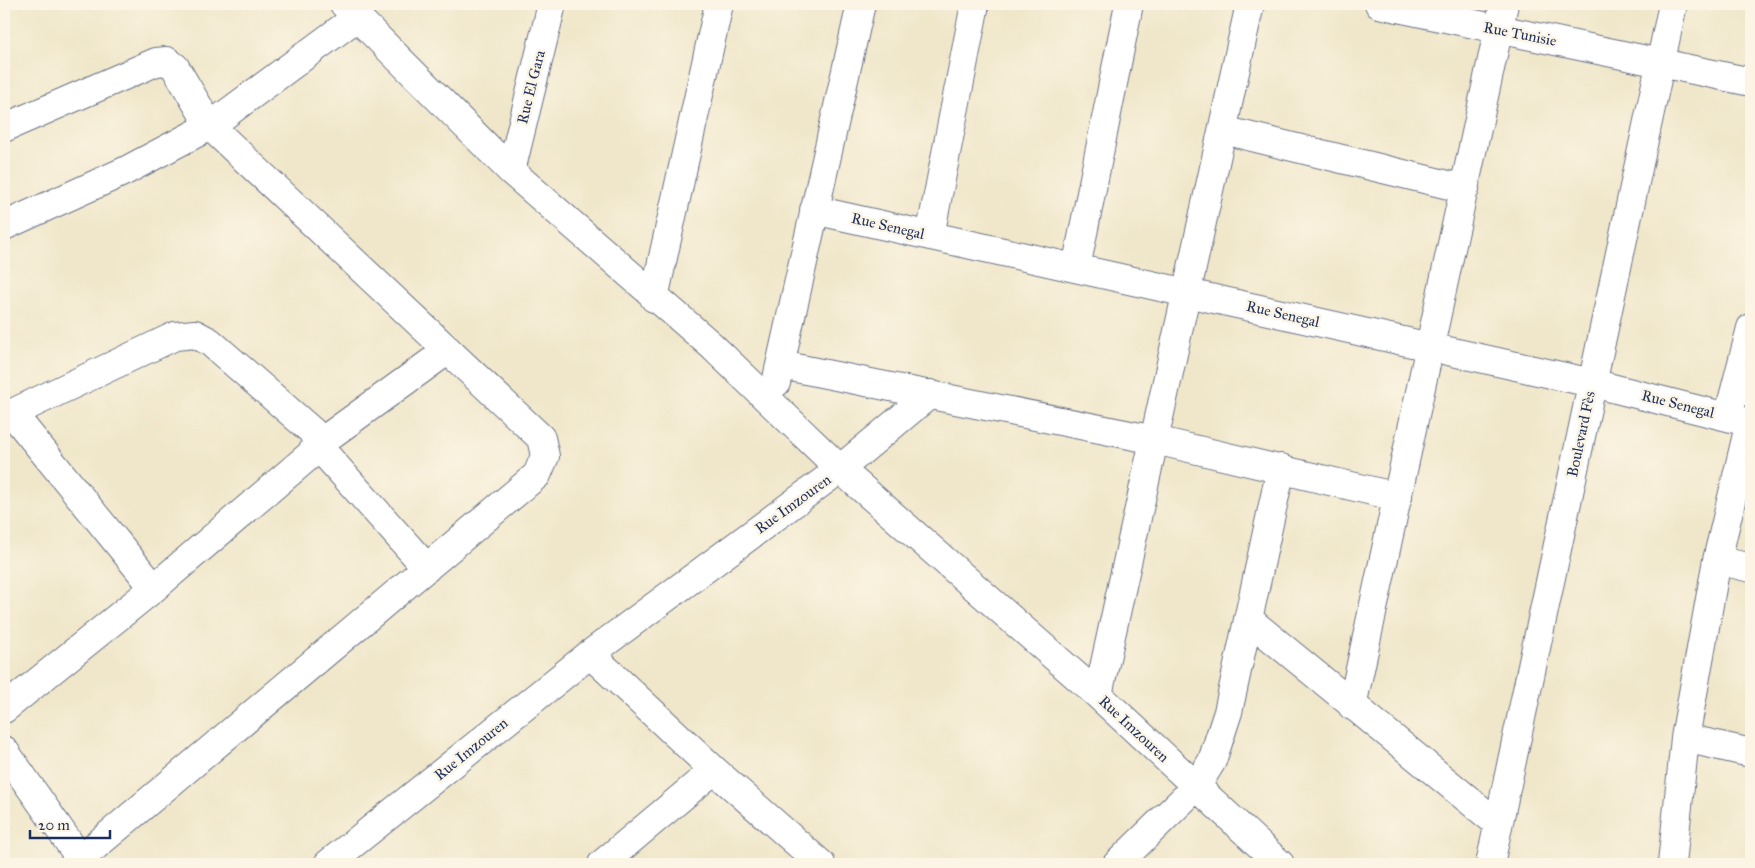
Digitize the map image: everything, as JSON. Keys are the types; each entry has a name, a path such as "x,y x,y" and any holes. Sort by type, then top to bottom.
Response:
{"street":[{"name":"Rue El Gara","path":"511,171 552,4"},
{"path":"654,298 719,4"},
{"path":"771,402 781,365 860,4"},
{"path":"930,236 975,4"},
{"path":"1076,268 1129,4"},
{"path":"1098,695 1188,293 1250,4"},
{"name":"Rue Tunisie","path":"1379,4 1502,17 1660,62 1751,82"},
{"name":"Boulevard Fès","path":"1490,864 1673,4"},
{"path":"4,226 126,172 210,126 350,10 511,171 654,298 712,346 840,469 930,394"},
{"path":"1352,706 1502,17"},
{"path":"4,128 156,62 167,61 175,67 210,126 541,438 545,456 537,475 80,863 4,750"},
{"path":"1223,130 1465,189"},
{"name":"Rue Senegal","path":"814,210 1592,383 1743,420"},
{"path":"1672,864 1685,738 1743,420 1751,328"},
{"path":"154,588 8,415 175,336 194,334 210,342 313,432 317,444 427,568"},
{"path":"4,709 154,588 310,455 317,444 448,350"},
{"path":"781,365 1155,440 1281,468 1398,497"},
{"path":"1117,864 1196,787 1212,760 1228,712 1281,468"},
{"name":"Rue Imzouren","path":"328,864 590,654 840,469 1098,695 1280,864"},
{"path":"1717,560 1751,568"},
{"path":"1248,619 1498,824"},
{"path":"590,654 714,770 821,864"},
{"path":"1685,738 1751,753"},
{"path":"602,864 714,770"}]}
